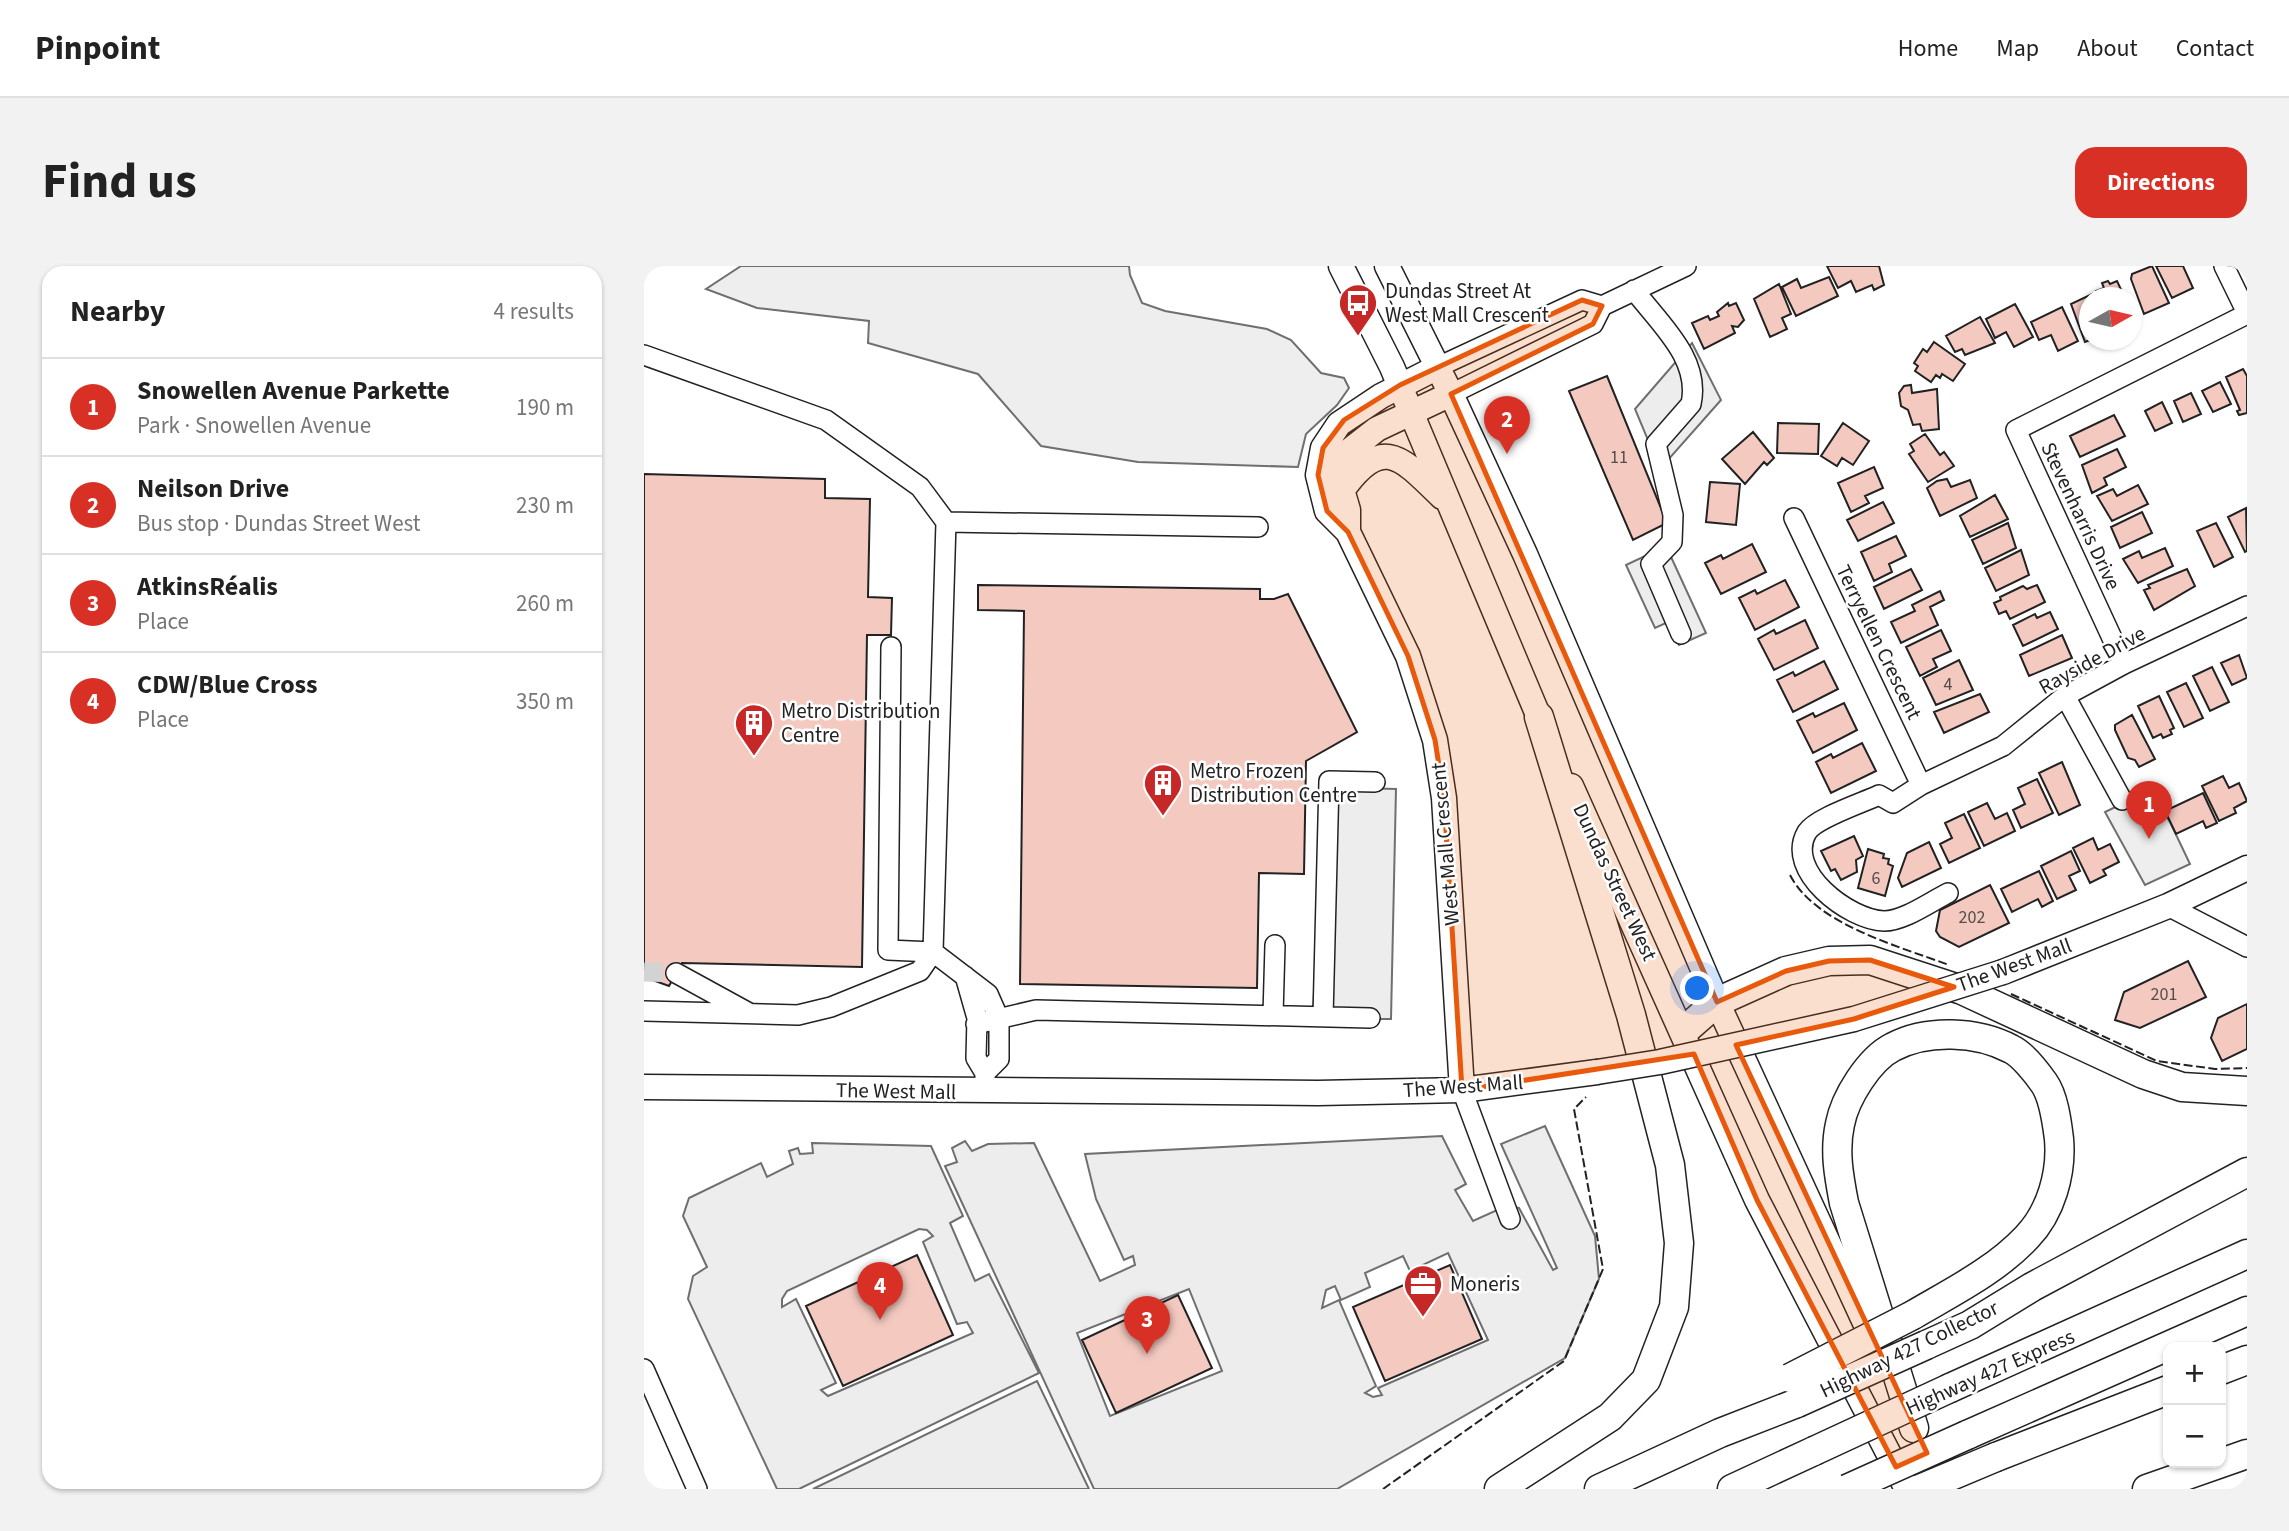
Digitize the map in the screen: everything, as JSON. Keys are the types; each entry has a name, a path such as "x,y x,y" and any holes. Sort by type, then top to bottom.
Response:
{"highway":[{"path":"1499,1489 1610,1417 1646,1380 1674,1307 1679,1243 1670,1165 1632,1015 1539,717"},
{"path":"1684,1031 1717,1002 1786,971 1829,961 1870,960 1962,990 2143,1074 2182,1087 2247,1091"},
{"path":"1794,1390 1913,1315 1980,1276 2028,1237 2050,1200 2061,1163 2057,1126 2046,1085 2014,1050 1973,1034 1927,1037 1892,1047 1860,1077 1843,1111 1838,1135 1837,1166 1844,1203 1914,1428"},
{"name":"Highway 427 Collector","path":"1599,1489 1720,1433 1794,1390 1926,1345 1970,1325 2032,1287 2247,1172"},
{"path":"1970,1325 2035,1299 2247,1189"},
{"name":"Highway 427 Express","path":"1732,1489 2247,1254"},
{"path":"1847,1489 2247,1311"},
{"path":"2226,1368 2247,1360"},
{"path":"1920,1489 2163,1392"},
{"path":"2147,1489 2247,1454"}],"main road":[{"name":"Dundas Street West","path":"1342,266 1400,385 1539,717 1684,1031 1757,1200 1908,1489"},
{"path":"1387,266 1451,394 1606,739 1717,1002 1914,1428 1945,1489"},
{"name":"West Mall Crescent","path":"1438,367 1400,385 1344,420 1323,448 1318,468 1327,511 1348,532 1408,656 1435,740 1444,798 1462,1090"},
{"path":"1411,412 1451,394"},
{"name":"West Mall Crescent","path":"1348,532 1348,510 1338,476 1345,454 1377,429 1411,412"},
{"path":"1341,492 1366,462 1394,457 1412,468 1450,504"},
{"name":"The West Mall","path":"644,1087 985,1083 1318,1093 1462,1090 1597,1072 1660,1062 1854,1019 2003,972 2168,906 2247,869"}],"street":[{"path":"1451,394 1593,324 1602,306 1686,266"},
{"path":"2224,266 2247,313"},
{"path":"1634,290 1684,354 1692,372 1691,404 1656,444 1673,515 1672,542 1651,565 1681,634"},
{"path":"1438,367 1582,300 1602,306"},
{"name":"Stevenharris Drive","path":"2124,664 2016,430 2247,313"},
{"path":"644,355 826,420 920,487 946,522 933,952 920,971 831,1007 798,1015 644,1012"},
{"name":"Terryellen Crescent","path":"1794,518 1921,785"},
{"path":"946,522 1258,527"},
{"name":"Rayside Drive","path":"1948,893 1893,920 1870,918 1833,898 1806,870 1801,854 1808,830 1879,795 1893,803 1921,785 2003,746 2065,696 2124,664 2247,606"},
{"path":"891,647 888,950 933,952 988,994 999,1019 999,1059 985,1083"},
{"path":"2065,696 2122,800"},
{"path":"1323,1017 1329,781 1375,782"},
{"path":"2168,906 2241,951"},
{"path":"1273,1016 1275,945"},
{"path":"676,973 753,1015"},
{"path":"965,975 976,1024 976,1058 985,1083"},
{"path":"976,1024 1036,1010 1370,1018"},
{"path":"1462,1090 1510,1219"},
{"path":"644,1369 696,1489"}],"highlighted area":[{"path":"1582,300 1602,306 1593,324 1451,394 1717,1002 1786,971 1829,961 1870,960 1954,987 1854,1019 1736,1045 1927,1453 1896,1467 1757,1200 1694,1054 1462,1090 1444,798 1435,740 1408,656 1348,532 1327,511 1318,475 1323,448 1344,420 1400,385"}],"shaded area":[{"path":"741,266 1129,266 1142,303 1165,311 1267,329 1291,340 1321,373 1344,378 1349,388 1337,405 1306,434 1298,467 1138,462 1041,446 978,374 868,343 869,321 757,308 706,289"},
{"path":"1692,343 1721,400 1660,469 1635,409"},
{"path":"1666,546 1706,633 1679,645 1668,622 1655,628 1626,565"},
{"path":"1322,787 1396,789 1391,1019 1313,1019"},
{"path":"2149,791 2170,822 2190,864 2145,885 2105,812"},
{"path":"1545,1126 1595,1236 1599,1279 1565,1358 1337,1489 1094,1489 945,1166 957,1162 952,1148 965,1141 972,1151 988,1144 1034,1143 1100,1281 1135,1265 1133,1256 1124,1260 1096,1199 1085,1154 1442,1136 1466,1184 1455,1190 1473,1221 1506,1206 1519,1208 1553,1270 1557,1268 1501,1144","holes":["1448,1253 1488,1340 1378,1388 1382,1395 1373,1397 1365,1393 1376,1386 1339,1300 1322,1308 1326,1290 1335,1286 1341,1300 1370,1287 1365,1273 1403,1256 1410,1271","1189,1289 1222,1371 1110,1416 1077,1333"]},
{"path":"812,1143 931,1146 963,1216 950,1223 975,1281 989,1274 1039,1373 799,1489 777,1489 688,1299 693,1276 707,1267 683,1216 689,1198 761,1163 767,1177 793,1164 789,1151 798,1148 800,1154 813,1153","holes":["919,1229 927,1230 933,1236 923,1242 957,1324 967,1322 973,1333 828,1396 821,1390 836,1383 796,1299 782,1307 782,1299 787,1291"]},
{"path":"1037,1381 1089,1489 813,1489"}],"building":[{"path":"1827,266 1879,266 1884,285 1874,290 1872,285 1856,292 1851,281 1838,288"},
{"path":"2152,266 2169,303 2144,314 2142,287 2134,287 2132,274"},
{"path":"2156,266 2183,266 2193,288 2172,298"},
{"path":"1829,277 1838,296 1796,316 1782,287 1797,279 1801,288"},
{"path":"2117,281 2120,287 2104,287 2102,283"},
{"path":"1779,284 1791,314 1782,318 1787,329 1770,337 1754,299"},
{"path":"2079,300 2079,326 2071,304"},
{"path":"1728,303 1729,306 1736,303 1744,320 1738,327 1732,326 1735,333 1704,349 1692,323 1708,316 1710,320 1719,316 1717,312"},
{"path":"2015,304 2033,337 2014,347 2006,332 1995,338 1986,319"},
{"path":"2062,307 2078,341 2058,351 2051,335 2039,340 2031,322"},
{"path":"1980,317 1995,343 1965,355 1962,349 1955,352 1946,336"},
{"path":"1934,342 1965,364 1953,381 1942,374 1940,378 1936,375 1931,382 1915,371 1918,366 1914,363 1923,349 1927,352"},
{"path":"2243,369 2247,376 2247,413 2239,415 2237,411 2240,410 2226,377"},
{"path":"1607,376 1667,523 1633,540 1569,391"},
{"path":"2220,382 2231,404 2213,412 2202,391"},
{"path":"1911,385 1912,393 1937,389 1939,429 1922,431 1920,424 1913,425 1908,410 1901,406 1899,393 1904,386"},
{"path":"2191,393 2201,414 2183,422 2174,401"},
{"path":"2162,402 2172,423 2155,431 2145,411"},
{"path":"2114,415 2125,436 2080,457 2070,436"},
{"path":"1778,423 1819,424 1818,454 1777,453"},
{"path":"1843,423 1869,441 1853,465 1842,458 1837,466 1821,456"},
{"path":"1753,432 1774,458 1767,465 1764,462 1745,484 1722,459"},
{"path":"1925,434 1940,455 1944,452 1954,466 1928,482 1909,454 1914,451 1910,444"},
{"path":"2117,449 2126,467 2104,478 2107,485 2092,493 2082,465"},
{"path":"1874,467 1883,488 1865,496 1869,503 1851,512 1838,483"},
{"name":"Metro Distribution Centre","path":"644,474 825,479 825,498 870,499 868,597 892,598 891,635 867,635 862,967 682,963 669,986 644,977"},
{"path":"1947,479 1951,487 1970,480 1977,498 1940,516 1927,488 1937,481"},
{"path":"1710,482 1740,484 1736,525 1706,522"},
{"path":"2138,485 2148,504 2112,521 2097,496 2113,489 2117,496"},
{"path":"1995,495 2008,519 1970,537 1960,516"},
{"path":"1883,502 1894,523 1858,541 1847,520"},
{"path":"2246,508 2247,551 2245,552 2228,517"},
{"path":"2142,512 2152,533 2120,548 2111,527"},
{"path":"2008,523 2016,548 1983,564 1972,540"},
{"path":"2216,523 2233,557 2214,567 2197,531"},
{"path":"1896,536 1906,556 1889,564 1892,572 1874,581 1861,552"},
{"path":"1752,544 1766,572 1721,594 1705,563 1721,555 1723,559"},
{"path":"2165,548 2173,566 2138,583 2123,559 2139,551 2142,558"},
{"path":"2021,550 2029,575 1996,591 1985,568"},
{"path":"1911,569 1922,590 1884,609 1874,587"},
{"path":"2187,569 2195,586 2154,610 2144,590 2150,588 2148,585"},
{"path":"1785,580 1799,607 1755,630 1739,598 1755,590 1757,594"},
{"name":"Metro Frozen Distribution Centre","path":"978,585 1260,589 1260,599 1274,599 1288,594 1357,732 1306,761 1304,874 1259,873 1257,988 1020,984 1024,611 978,610"},
{"path":"2037,585 2045,602 2010,619 2006,611 1999,614 1994,603 2001,600 2000,597 2023,586 2027,589"},
{"path":"1940,591 1944,600 1930,607 1938,625 1901,643 1891,622 1915,611 1912,605"},
{"path":"2050,612 2058,629 2023,646 2013,625 2035,614 2037,618"},
{"path":"1805,620 1818,648 1774,670 1758,639 1774,630 1776,634"},
{"path":"1941,630 1951,651 1933,659 1937,667 1920,676 1906,647"},
{"path":"2062,635 2072,658 2029,676 2020,655"},
{"path":"2239,655 2247,678 2232,685 2221,663"},
{"path":"1959,660 1973,690 1936,705 1923,678"},
{"path":"1824,661 1838,689 1793,712 1777,680 1793,672 1795,676"},
{"path":"2212,667 2229,702 2210,711 2193,676"},
{"path":"2186,683 2203,718 2184,727 2167,692"},
{"path":"1980,694 1989,712 1944,733 1934,712"},
{"path":"2159,696 2174,728 2170,730 2172,734 2163,738 2161,734 2153,738 2138,706"},
{"path":"1844,703 1857,730 1813,753 1797,721 1813,713 1815,717"},
{"path":"2132,715 2155,759 2139,767 2135,760 2128,758 2115,730 2115,725"},
{"path":"1862,743 1876,771 1831,793 1816,762 1831,754 1833,758"},
{"path":"2062,762 2080,805 2059,815 2039,773"},
{"path":"2223,776 2229,788 2239,783 2247,801 2234,808 2236,813 2219,821 2202,786"},
{"path":"2037,779 2053,813 2021,828 2013,810 2025,804 2018,788"},
{"path":"2203,793 2217,823 2206,828 2203,821 2176,834 2165,811"},
{"path":"1987,803 1995,819 2007,813 2015,831 1984,846 1968,812"},
{"path":"1964,814 1980,848 1949,863 1940,844 1952,838 1945,823"},
{"path":"1854,836 1863,856 1856,860 1857,872 1841,880 1835,869 1831,871 1821,851"},
{"path":"2093,838 2098,850 2110,844 2119,862 2103,870 2106,875 2090,883 2073,848"},
{"path":"1929,842 1941,868 1902,887 1898,878 1907,853"},
{"path":"1868,849 1884,854 1883,858 1889,859 1888,864 1893,866 1885,896 1858,888"},
{"path":"2071,851 2080,871 2069,876 2076,890 2057,899 2041,866"},
{"path":"2039,871 2053,901 2042,907 2038,899 2012,912 2001,889"},
{"path":"1990,885 2009,923 1959,947 1940,937 1936,931 1940,910"},
{"path":"2188,961 2206,997 2140,1028 2115,1020 2124,992"},
{"path":"2247,1004 2247,1049 2222,1061 2211,1038 2218,1018"},
{"path":"917,1255 953,1335 843,1386 806,1306"},
{"path":"1450,1265 1482,1339 1385,1381 1353,1307"},
{"path":"1178,1295 1212,1368 1116,1413 1082,1340"}],"tunnel":[{"path":"644,972 676,973"}],"fence":[{"path":"1790,875 1802,892 1838,920 1883,941 1949,965"},
{"path":"2011,994 2157,1061 2215,1069 2247,1068"},
{"path":"1383,1489 1564,1361 1603,1269 1574,1109 1586,1097"}],"place":[{"name":"Dundas Street At West Mall Crescent","path":"1358,337"},
{"name":"Neilson Drive","path":"1507,454"},
{"name":"Metro Distribution Centre","path":"754,757"},
{"name":"Metro Frozen Distribution Centre","path":"1163,817"},
{"name":"Snowellen Avenue Parkette","path":"2149,839"},
{"name":"Moneris","path":"1423,1318"},
{"name":"CDW/Blue Cross","path":"880,1320"},
{"name":"AtkinsRéalis","path":"1147,1354"}]}
